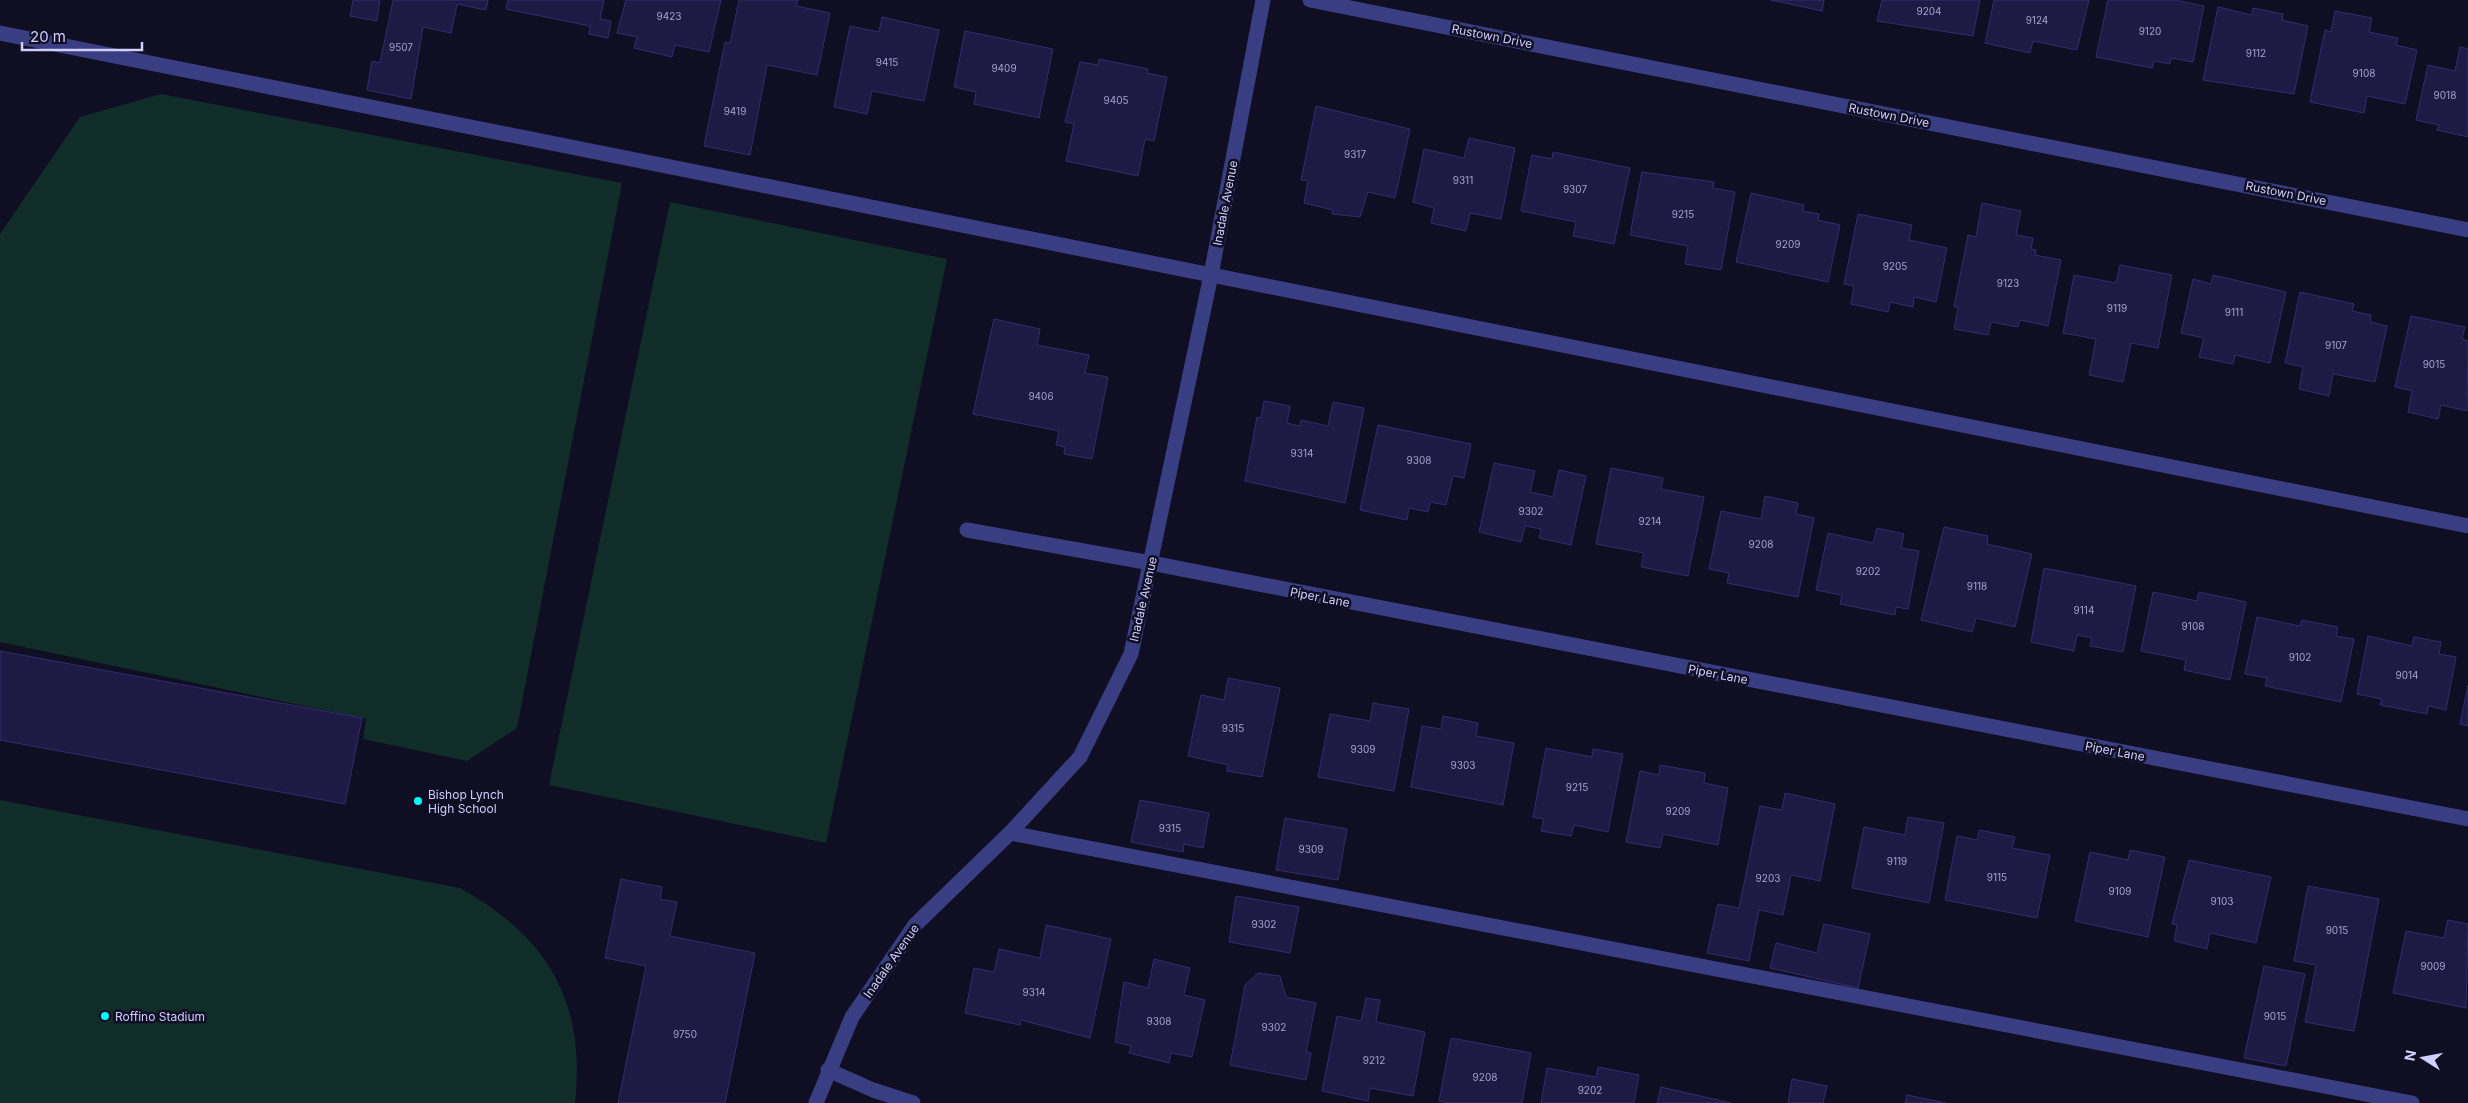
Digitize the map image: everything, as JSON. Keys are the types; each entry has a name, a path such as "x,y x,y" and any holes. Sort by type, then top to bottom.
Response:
{"street":[{"name":"Inadale Avenue","path":"816,1103 828,1070 852,1017 915,925 1010,833 1080,757 1130,654 1151,563 1211,275 1263,0"},
{"name":"Rustown Drive","path":"1310,0 2468,230"},
{"path":"0,33 2468,526"},
{"name":"Piper Lane","path":"967,530 1151,563 2468,819"},
{"path":"1010,833 2412,1103"},
{"path":"828,1070 873,1090 912,1103"}],"green space":[{"path":"161,94 622,183 517,728 467,761 363,739 366,719 0,642 0,234 80,117"},
{"path":"670,202 947,259 826,843 549,785"},
{"path":"0,800 460,888 491,907 517,928 538,951 555,976 567,1004 574,1034 577,1067 575,1103 0,1103"}],"building":[{"path":"353,0 380,0 377,21 350,16"},
{"path":"393,0 488,0 486,10 457,4 451,33 423,27 411,99 367,90 372,61 380,63"},
{"path":"508,0 604,0 600,19 611,21 608,38 589,34 590,26 506,9"},
{"path":"626,0 721,0 709,52 675,45 672,57 634,48 637,37 617,33"},
{"path":"739,0 798,0 796,6 830,13 817,75 767,65 750,155 704,146 725,42 730,43"},
{"path":"1771,0 1824,0 1822,11"},
{"path":"1882,0 1980,0 1973,36 1877,21"},
{"path":"1994,0 2089,0 2077,50 2033,41 2030,53 1985,43"},
{"path":"2108,0 2175,0 2204,6 2193,62 2171,58 2170,64 2154,61 2152,68 2096,57"},
{"path":"2218,7 2252,15 2253,8 2283,14 2282,20 2308,26 2294,94 2203,80"},
{"path":"2335,11 2372,18 2369,32 2398,38 2396,45 2417,50 2405,104 2367,96 2364,113 2310,102 2325,30 2331,32"},
{"path":"882,17 939,30 924,101 872,91 867,114 834,107 850,26 879,32"},
{"path":"965,31 1053,49 1039,118 974,104 976,92 954,87"},
{"path":"2460,47 2468,49 2468,137 2437,130 2439,125 2416,120 2428,65 2455,71"},
{"path":"1099,59 1148,69 1147,73 1167,77 1154,141 1145,139 1138,176 1066,161 1074,124 1065,122 1080,62 1098,65"},
{"path":"1316,106 1410,129 1395,198 1368,192 1360,217 1332,214 1333,210 1304,203 1308,181 1301,180"},
{"path":"1469,138 1515,148 1501,219 1470,213 1466,231 1431,223 1434,208 1413,202 1424,149 1464,158"},
{"path":"1553,152 1630,168 1614,244 1573,236 1576,222 1521,211 1532,155 1552,159"},
{"path":"1642,172 1714,182 1713,188 1735,192 1721,270 1685,264 1688,246 1630,235"},
{"path":"1751,193 1804,205 1803,211 1819,214 1818,220 1840,225 1828,282 1736,262"},
{"path":"1982,203 2021,211 2016,235 2033,238 2031,249 2036,250 2035,255 2061,260 2048,326 2020,320 2018,327 1991,322 1988,335 1954,329 1958,308 1954,307 1968,235 1976,237"},
{"path":"1858,214 1912,225 1909,240 1947,248 1936,302 1914,297 1913,307 1890,302 1888,312 1851,304 1854,286 1844,284"},
{"path":"2120,265 2172,275 2158,348 2131,343 2123,382 2089,375 2096,339 2063,333 2074,275 2116,283"},
{"path":"2213,275 2286,292 2270,363 2235,355 2233,364 2199,357 2204,338 2181,333 2193,279 2211,284"},
{"path":"2300,292 2354,304 2352,311 2371,315 2370,322 2387,326 2375,382 2333,374 2329,396 2299,389 2303,367 2285,363"},
{"path":"2411,316 2465,327 2462,339 2468,341 2467,411 2441,405 2438,419 2408,412 2412,391 2395,387"},
{"path":"994,319 1040,329 1037,345 1089,355 1085,373 1108,377 1092,459 1064,454 1065,447 1056,445 1059,431 973,414"},
{"path":"1264,401 1290,406 1287,423 1300,426 1301,420 1328,426 1333,402 1364,408 1345,503 1245,481 1257,417 1261,418"},
{"path":"1378,425 1471,444 1464,478 1453,476 1446,505 1430,502 1428,512 1409,508 1407,520 1360,510"},
{"path":"1494,463 1535,471 1530,492 1553,497 1559,470 1586,476 1571,545 1539,538 1541,529 1525,526 1521,542 1479,532"},
{"path":"1611,468 1663,478 1661,489 1704,497 1688,576 1641,567 1644,553 1596,544"},
{"path":"1765,496 1798,503 1796,514 1814,518 1798,597 1727,583 1729,573 1709,569 1721,511 1761,519"},
{"path":"1944,527 1988,536 1987,544 2032,554 2015,627 1976,618 1972,632 1921,620"},
{"path":"1877,528 1904,534 1901,548 1919,551 1908,609 1896,607 1895,615 1840,604 1842,595 1816,590 1828,533 1873,543"},
{"path":"2044,568 2136,586 2123,652 2090,646 2092,638 2077,635 2074,651 2031,642"},
{"path":"2153,592 2197,601 2199,592 2246,602 2230,680 2184,670 2186,660 2141,651"},
{"path":"2257,617 2300,626 2302,620 2338,627 2336,636 2354,639 2341,702 2265,686 2267,678 2245,674"},
{"path":"2368,636 2412,646 2414,637 2441,642 2439,654 2456,657 2446,710 2428,706 2427,714 2380,705 2382,699 2357,694"},
{"path":"0,651 362,718 345,804 0,740"},
{"path":"1228,678 1280,688 1262,777 1227,771 1228,765 1188,756 1201,695 1224,700"},
{"path":"2468,685 2468,726 2460,724"},
{"path":"1373,703 1409,709 1394,791 1318,777 1330,714 1370,721"},
{"path":"1443,716 1478,723 1476,736 1514,743 1503,805 1411,787 1422,726 1441,729"},
{"path":"1546,748 1592,757 1593,749 1623,754 1608,832 1574,825 1571,836 1541,831 1544,819 1533,817"},
{"path":"1660,765 1705,773 1704,783 1728,788 1718,845 1663,834 1660,848 1626,842 1640,771 1659,775"},
{"path":"1785,793 1835,804 1820,881 1791,875 1783,915 1759,910 1749,961 1707,953 1718,904 1739,908 1760,806 1782,810"},
{"path":"1140,800 1209,813 1203,848 1184,844 1183,852 1131,842"},
{"path":"1908,817 1944,823 1929,903 1852,888 1864,827 1905,835"},
{"path":"1285,818 1347,829 1338,880 1276,870"},
{"path":"1979,830 2015,837 2012,848 2050,855 2037,918 1945,900 1957,836 1977,840"},
{"path":"2130,850 2165,857 2148,937 2075,921 2090,852 2128,860"},
{"path":"2189,860 2271,877 2256,943 2210,933 2207,949 2174,941 2177,925 2172,924"},
{"path":"621,879 662,887 660,899 677,902 670,936 755,953 725,1103 618,1103 646,966 605,958"},
{"path":"2308,886 2379,899 2354,1031 2305,1022 2316,965 2294,961"},
{"path":"1236,896 1299,907 1290,953 1229,942"},
{"path":"2448,920 2468,924 2466,1008 2393,993 2406,931 2444,938"},
{"path":"1824,924 1870,934 1858,988 1770,968 1776,943 1817,953"},
{"path":"1046,925 1111,939 1090,1038 1021,1020 1020,1025 965,1013 974,968 994,972 999,949 1040,958"},
{"path":"1154,959 1190,968 1184,995 1205,1000 1192,1057 1171,1053 1169,1063 1129,1053 1131,1046 1115,1042 1124,982 1148,988"},
{"path":"2264,966 2305,974 2286,1066 2244,1058"},
{"path":"1258,973 1280,976 1286,997 1316,1003 1306,1052 1311,1053 1306,1080 1230,1065 1245,985"},
{"path":"1366,998 1380,1000 1376,1022 1425,1032 1413,1096 1370,1088 1368,1101 1322,1091 1337,1016 1361,1021"},
{"path":"1451,1038 1531,1053 1522,1103 1450,1103 1439,1101"},
{"path":"1598,1067 1639,1075 1634,1103 1541,1103 1547,1068 1596,1077"},
{"path":"1792,1079 1827,1086 1823,1103 1788,1103"},
{"path":"1661,1087 1731,1103 1657,1103"},
{"path":"1907,1095 1946,1103 1905,1103"}],"place":[{"name":"Bishop Lynch High School","path":"418,801"},
{"name":"Roffino Stadium","path":"105,1016"}]}
